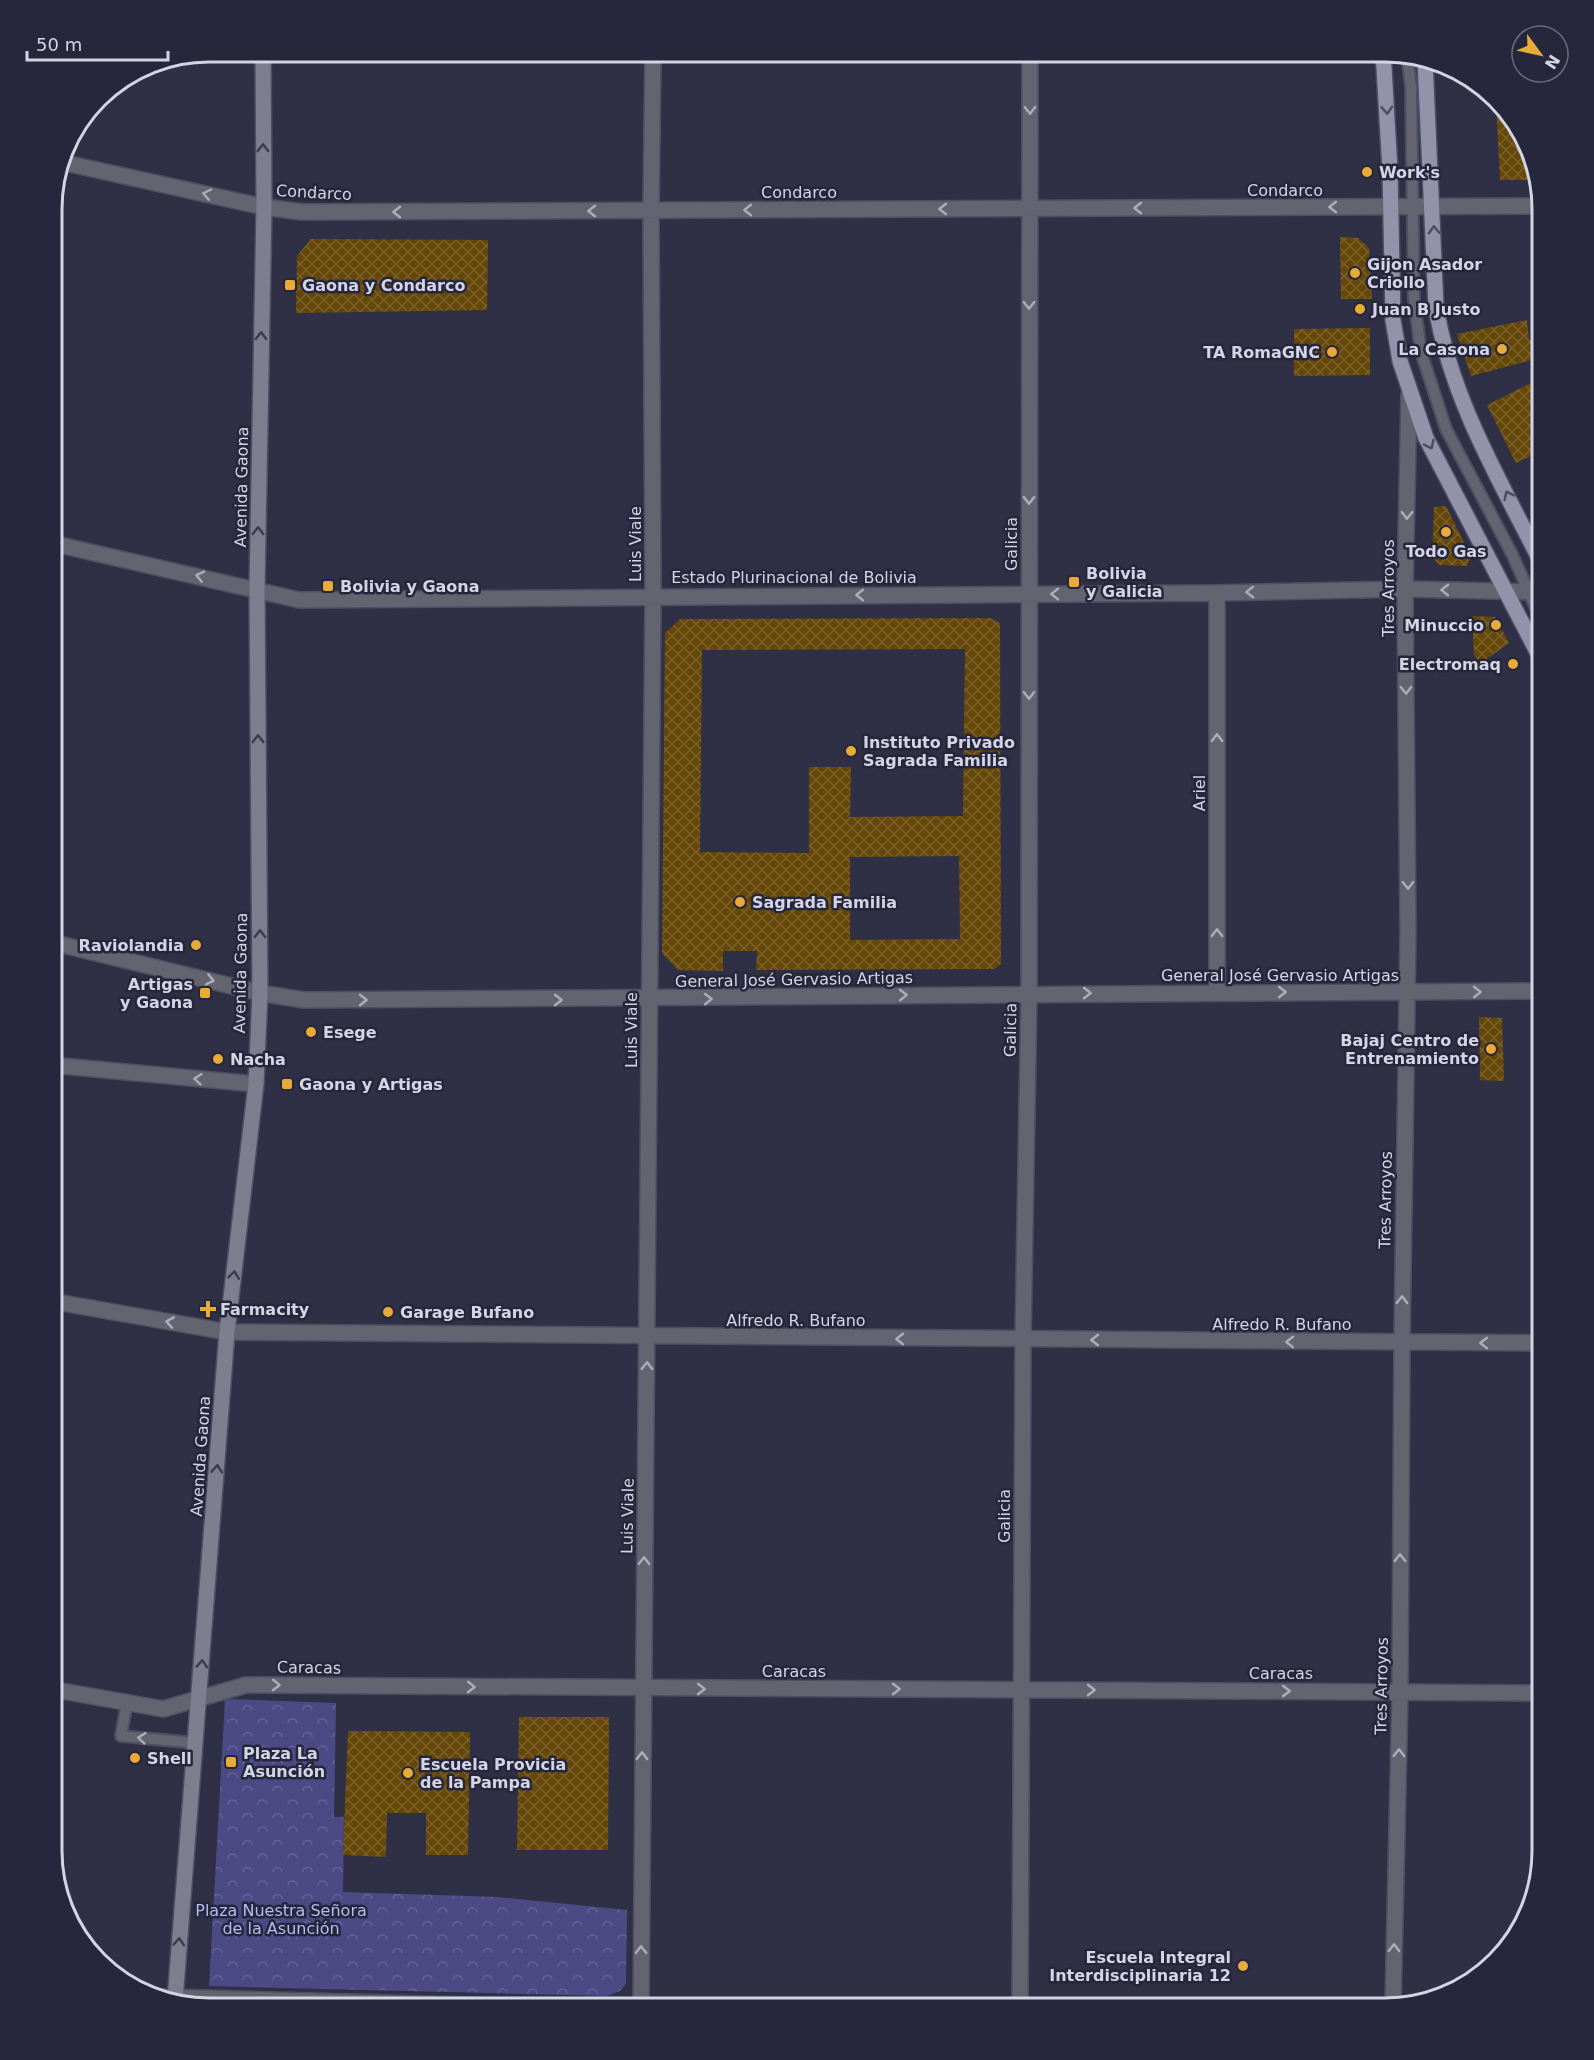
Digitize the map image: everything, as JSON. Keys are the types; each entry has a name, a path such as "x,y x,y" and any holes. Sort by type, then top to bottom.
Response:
{"main road":[{"name":"Avenida Gaona","path":"175,1994 227,1332 256,1084 260,993 257,590 264,207 262,62"},
{"path":"1384,62 1391,207 1393,321 1400,361 1409,394 1426,438 1532,643"},
{"path":"1425,67 1436,308 1453,378 1532,543"}],"street":[{"name":"Luis Viale","path":"641,1998 653,595 651,211 654,62"},
{"name":"Galicia","path":"1020,1998 1023,1340 1029,993 1030,62"},
{"name":"Condarco","path":"69,164 264,207 302,212 1532,206"},
{"name":"Tres Arroyos","path":"1393,1998 1400,1692 1401,1342 1408,932 1405,589 1409,394"},
{"name":"Estado Plurinacional de Bolivia","path":"62,545 299,600 653,595 1217,593 1405,589 1532,592"},
{"name":"Ariel","path":"1217,593 1217,992"},
{"name":"General José Gervasio Artigas","path":"62,945 260,993 304,1000 649,1000 1029,993 1532,991"},
{"path":"61,1066 256,1084"},
{"name":"Alfredo R. Bufano","path":"61,1303 227,1332 1532,1343"},
{"name":"Caracas","path":"61,1691 163,1709 246,1685 1532,1693"}],"lane":[{"path":"1408,63 1411,87 1414,300 1427,377 1446,429 1512,554 1532,602"},
{"path":"127,1702 122,1736 196,1743"}],"green space":[{"name":"Plaza Nuestra Señora de la Asunción","path":"225,1699 336,1703 334,1817 344,1817 343,1892 498,1897 627,1910 626,1984 620,1991 607,1996 209,1986"}],"building":[{"path":"1497,113 1517,144 1525,161 1529,180 1500,180"},
{"name":"Gijon Asador Criollo","path":"1340,237 1358,238 1369,248 1372,299 1341,299"},
{"path":"311,239 488,240 487,310 296,313 297,256"},
{"name":"La Casona","path":"1527,320 1529,340 1532,339 1532,360 1471,376 1457,334"},
{"name":"TA RomaGNC","path":"1370,328 1370,375 1294,376 1294,329"},
{"path":"1532,382 1532,455 1516,463 1487,405"},
{"name":"Todo Gas","path":"1446,506 1471,557 1467,566 1440,565 1432,558 1434,507"},
{"path":"1472,616 1495,617 1509,643 1481,663 1474,656"},
{"path":"990,618 1000,623 1001,964 994,969 756,970 757,951 723,951 723,971 678,970 662,953 665,633 680,619","holes":["965,649 963,816 850,817 851,767 809,767 809,853 700,852 702,650","959,856 960,939 850,940 850,857"]},
{"name":"Bajaj Centro de Entrenamiento","path":"1479,1017 1502,1018 1504,1081 1480,1080"},
{"path":"519,1717 609,1717 608,1850 517,1850"},
{"name":"Escuela Provicia de la Pampa","path":"348,1731 470,1732 468,1855 426,1855 426,1813 387,1813 386,1857 343,1855"}],"place":[{"name":"Work's","path":"1367,172"},
{"name":"Gijon Asador Criollo","path":"1355,273"},
{"name":"Gaona y Condarco","path":"290,285"},
{"name":"Juan B Justo","path":"1360,309"},
{"name":"La Casona","path":"1502,349"},
{"name":"TA RomaGNC","path":"1332,352"},
{"name":"Todo Gas","path":"1446,532"},
{"name":"Bolivia y Galicia","path":"1074,582"},
{"name":"Bolivia y Gaona","path":"328,586"},
{"name":"Minuccio","path":"1496,625"},
{"name":"Electromaq","path":"1513,664"},
{"name":"Instituto Privado Sagrada Familia","path":"851,751"},
{"name":"Sagrada Familia","path":"740,902"},
{"name":"Raviolandia","path":"196,945"},
{"name":"Artigas y Gaona","path":"205,993"},
{"name":"Esege","path":"311,1032"},
{"name":"Bajaj Centro de Entrenamiento","path":"1491,1049"},
{"name":"Nacha","path":"218,1059"},
{"name":"Gaona y Artigas","path":"287,1084"},
{"name":"Farmacity","path":"208,1309"},
{"name":"Garage Bufano","path":"388,1312"},
{"name":"Shell","path":"135,1758"},
{"name":"Plaza La Asunción","path":"231,1762"},
{"name":"Escuela Provicia de la Pampa","path":"408,1773"},
{"name":"Escuela Integral Interdisciplinaria 12","path":"1243,1966"}]}
